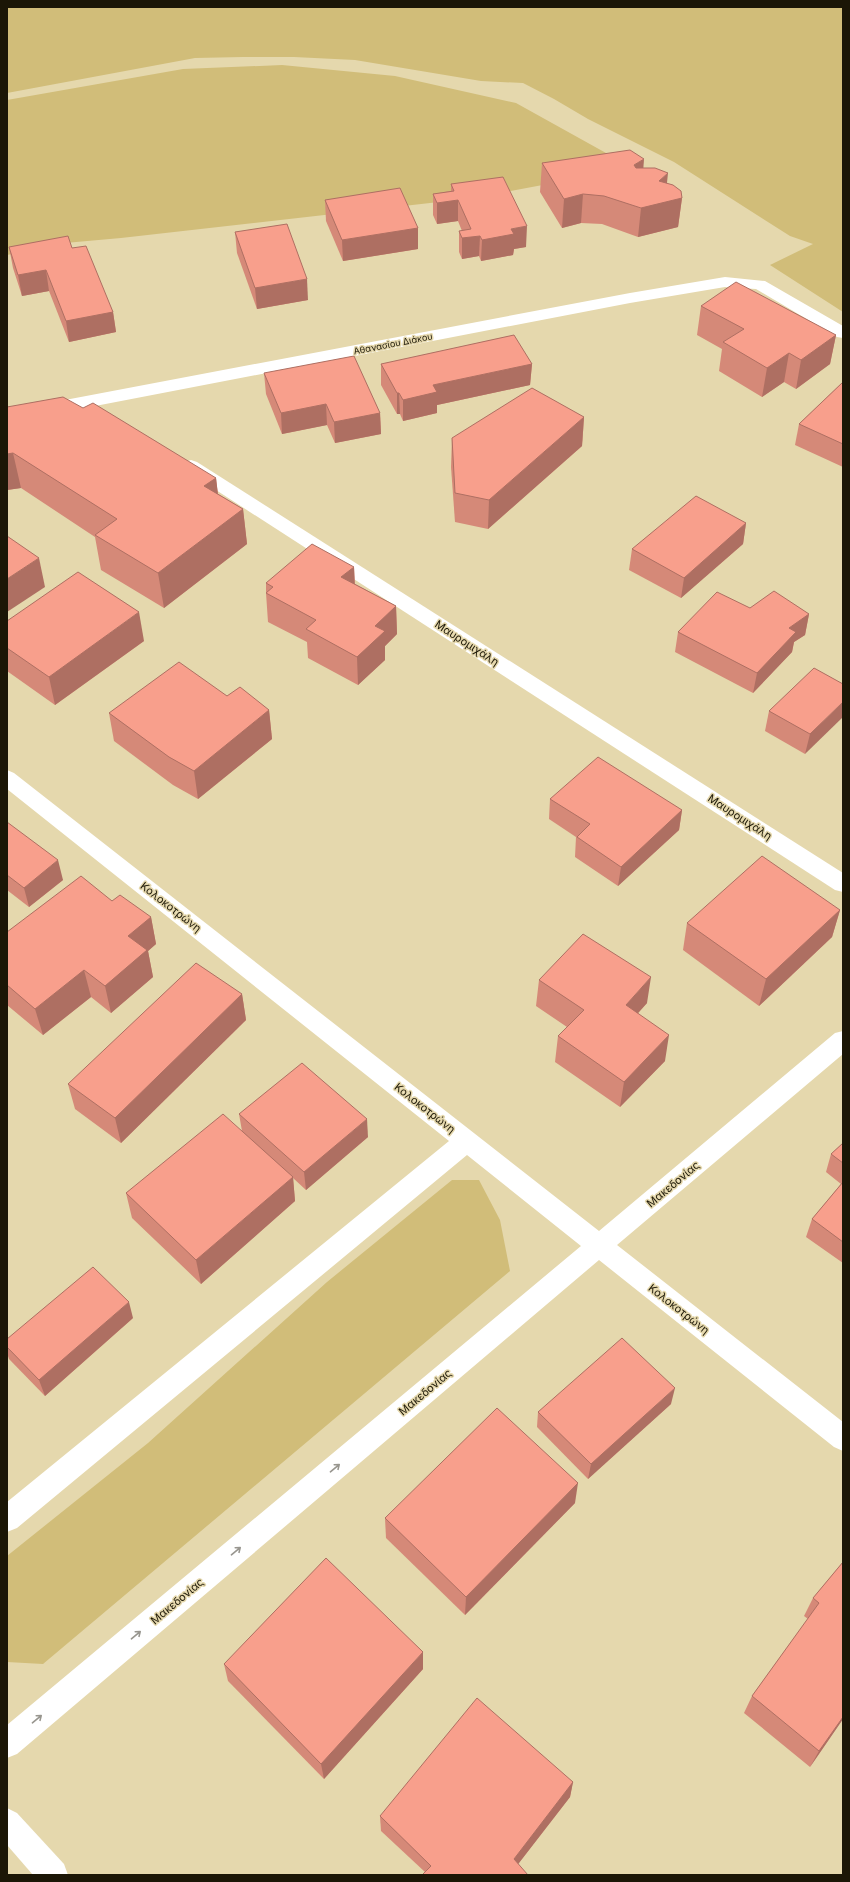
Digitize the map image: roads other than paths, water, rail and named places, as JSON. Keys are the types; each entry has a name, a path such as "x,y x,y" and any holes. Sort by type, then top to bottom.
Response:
{"street":[{"name":"Αθανασίου Διάκου","path":"7,417 725,282 759,284 777,293 843,333"},
{"path":"91,402 111,414"},
{"name":"Μαυρομιχάλη","path":"178,458 843,884"},
{"name":"Κολοκοτρώνη","path":"7,778 843,1438"},
{"name":"Μακεδονίας","path":"7,1744 843,1040"},
{"path":"7,1519 467,1141"},
{"path":"7,1823 54,1875"}]}
